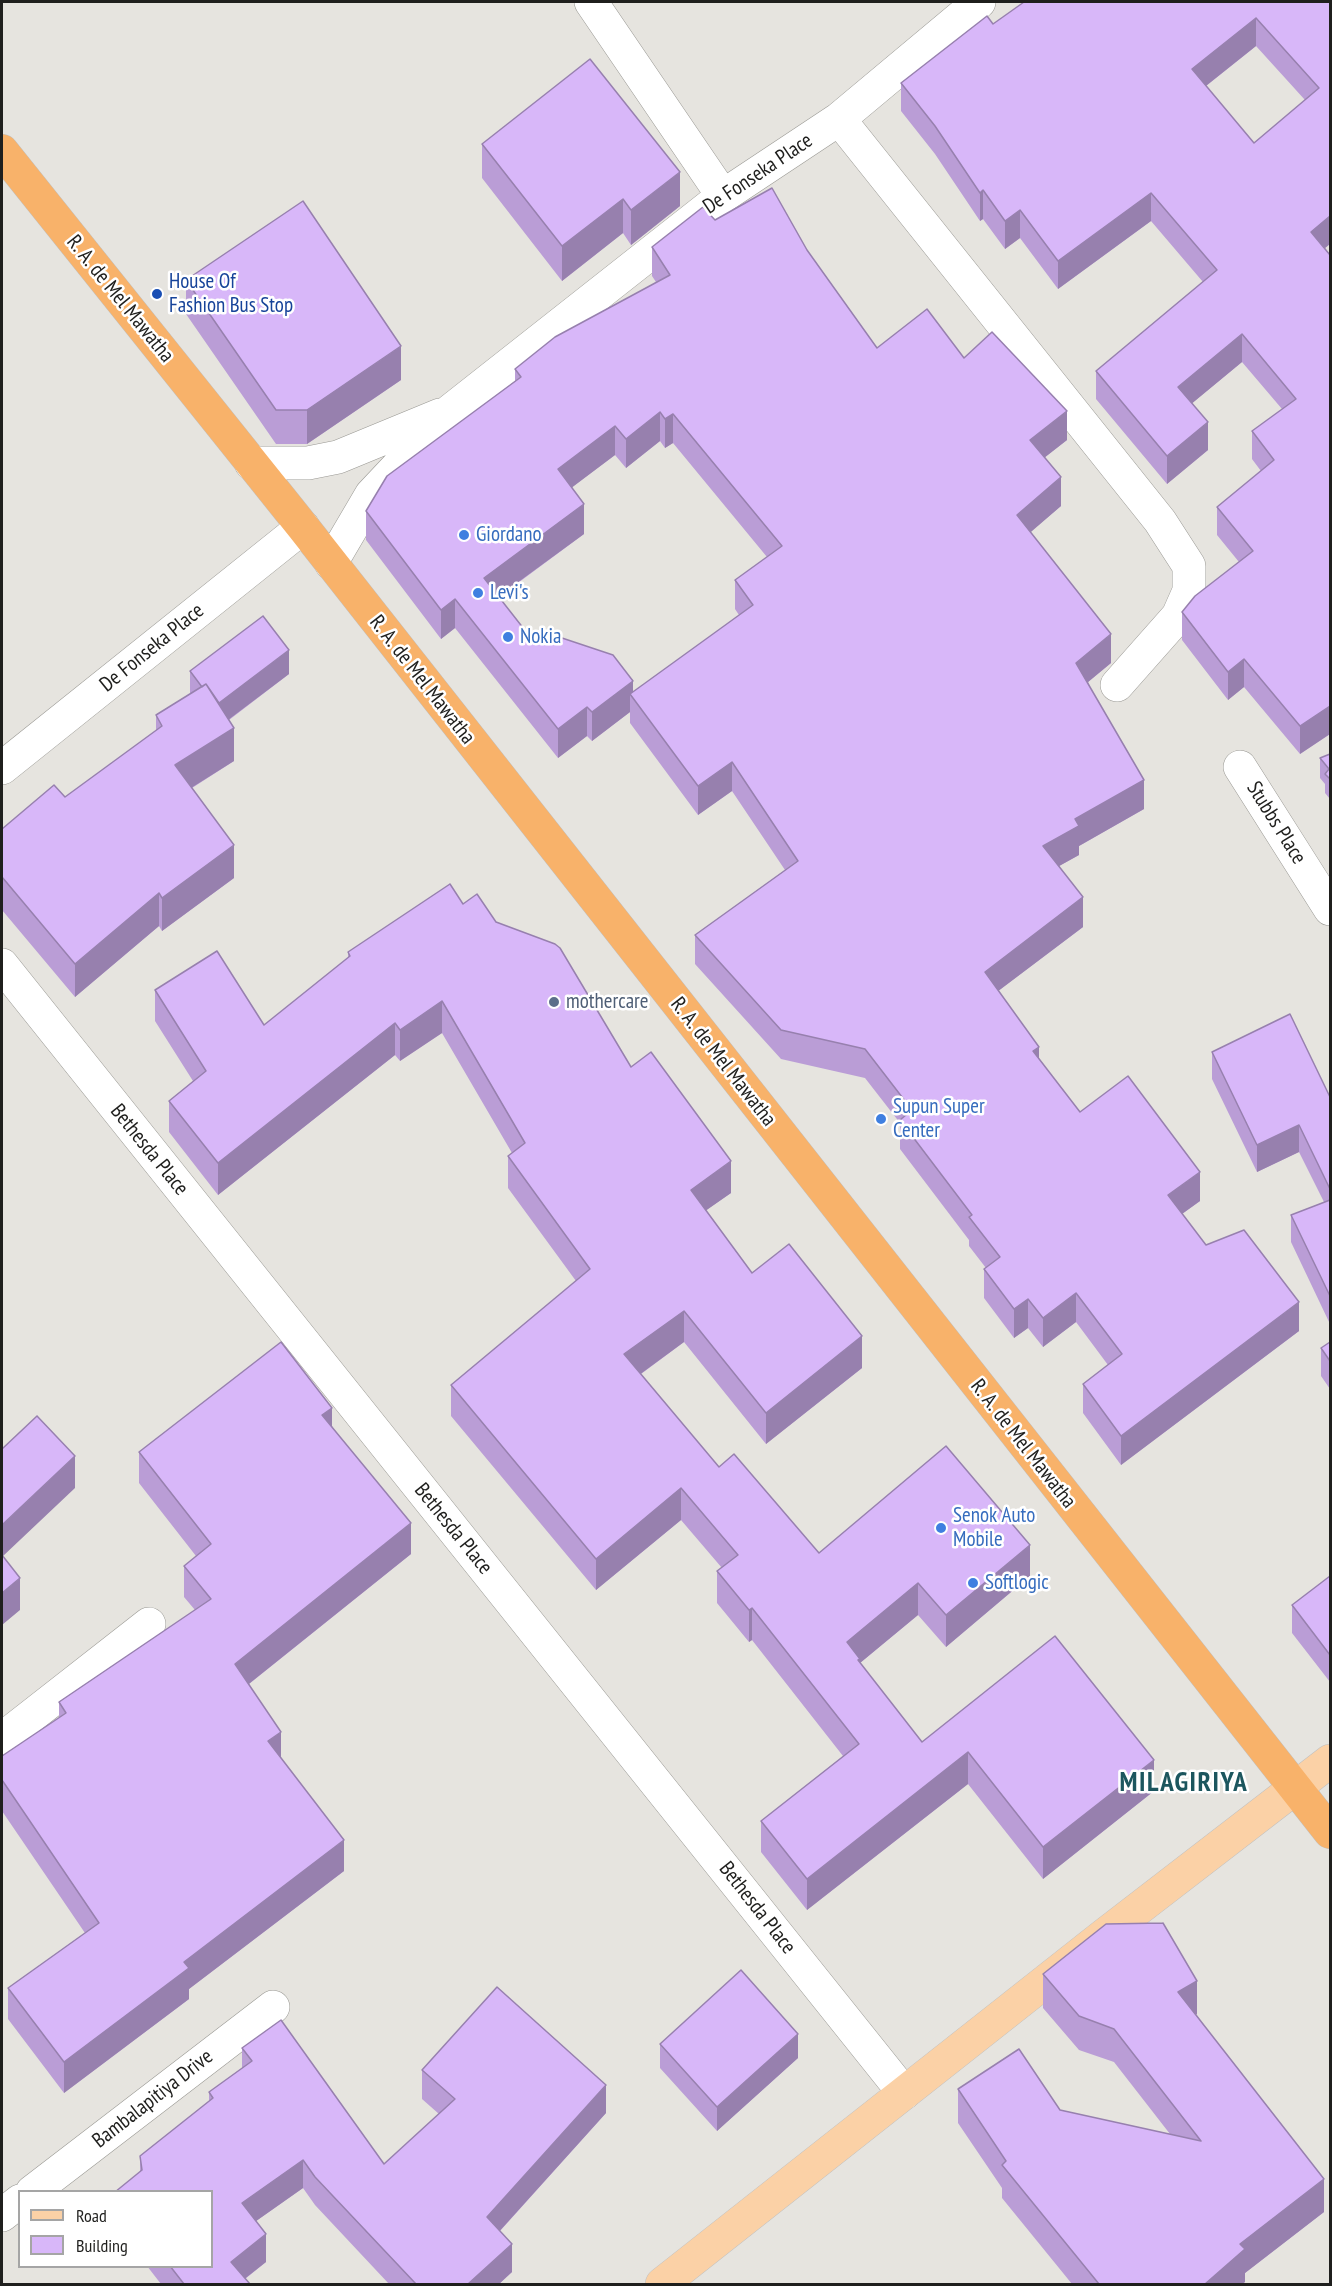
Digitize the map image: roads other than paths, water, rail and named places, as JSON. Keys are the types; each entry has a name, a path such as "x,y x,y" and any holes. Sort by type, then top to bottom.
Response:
{"highway":[{"name":"R. A. de Mel Mawatha","path":"2,151 303,527 1293,1788 1330,1832"}],"main road":[{"path":"662,2284 1330,1761"}],"street":[{"path":"591,2 723,196"},
{"name":"De Fonseka Place","path":"331,563 371,495 450,411 723,196 839,119 962,7"},
{"path":"839,119 1160,521 1189,566 1189,591 1178,616 1117,685"},
{"name":"De Fonseka Place","path":"251,463 308,463 338,457 450,411"},
{"name":"De Fonseka Place","path":"2,768 303,527"},
{"name":"Stubbs Place","path":"1240,767 1330,909"},
{"name":"Bethesda Place","path":"2,965 904,2093"},
{"path":"2,1739 149,1624"},
{"name":"Bambalapitiya Drive","path":"35,2190 273,2007"},
{"path":"2,2215 18,2203"}],"place":[{"name":"House Of Fashion Bus Stop","path":"157,294"},
{"name":"Giordano","path":"464,535"},
{"name":"Levi's","path":"478,593"},
{"name":"Nokia","path":"508,637"},
{"name":"mothercare","path":"554,1002"},
{"name":"Supun Super Center","path":"881,1119"},
{"name":"Senok Auto Mobile","path":"941,1528"},
{"name":"Softlogic","path":"973,1583"}],"district":[{"name":"MILAGIRIYA","path":"1184,1783"}]}
